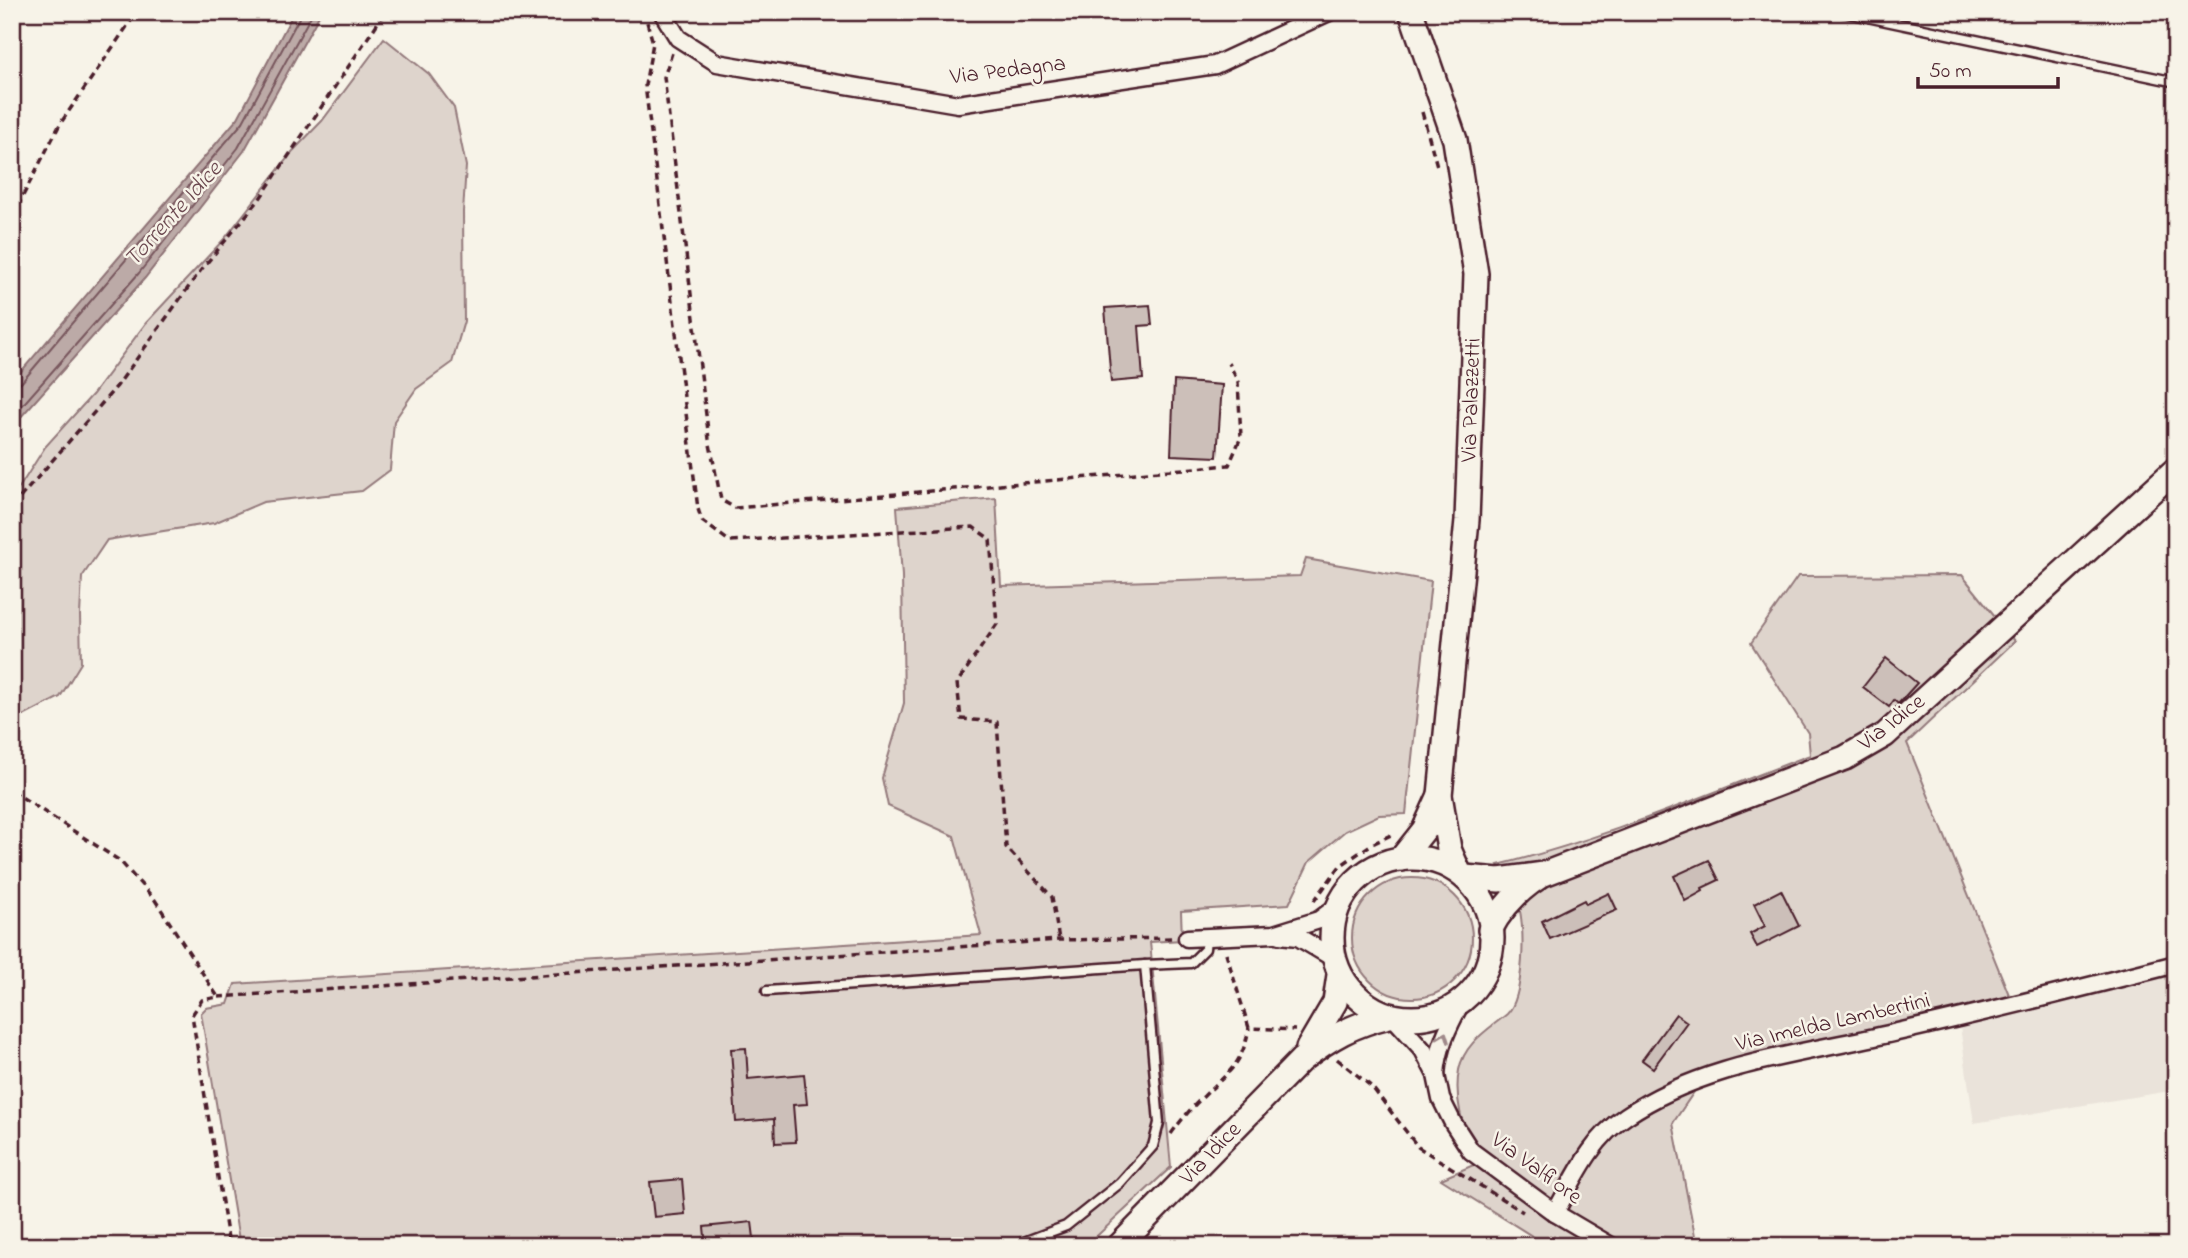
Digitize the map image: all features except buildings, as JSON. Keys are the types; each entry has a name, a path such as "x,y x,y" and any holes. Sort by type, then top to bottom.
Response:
{"main road":[{"name":"Via Palazzetti","path":"1411,12 1455,140 1476,274 1467,520 1440,795 1449,849 1462,875"},
{"name":"Via Idice","path":"1490,930 1508,901 1544,874 1845,758 1885,735 2176,469"},
{"name":"Via Palazzetti","path":"1401,859 1424,830 1440,795"},
{"name":"Via Idice","path":"1301,1060 1335,1002 1337,967 1331,943 1331,924 1339,905 1354,882 1379,864 1401,859 1436,861 1462,875 1499,880 1544,874"},
{"name":"Via Idice","path":"1119,1246 1301,1060 1327,1039 1357,1024 1391,1017 1428,1018 1461,1003 1480,981 1491,954 1485,904 1462,875"},
{"path":"1337,967 1365,1004 1391,1017"}],"street":[{"name":"Via Pedagna","path":"662,12 678,38 717,63 958,104 1214,65 1329,12"},
{"path":"1274,934 1319,920 1339,905"},
{"path":"1187,938 1274,934 1298,937 1337,967"},
{"name":"Via Imelda Lambertini","path":"1555,1213 1592,1146 1625,1117 1690,1081 2176,964"},
{"name":"Via Valfiore","path":"1461,1003 1444,1033 1437,1057 1436,1075 1441,1099 1453,1123 1472,1152 1555,1213 1611,1246"},
{"name":"Via Valfiore","path":"1391,1017 1423,1050 1436,1075"}],"lane":[{"path":"1843,12 2176,82"},
{"path":"767,991 1191,963 1214,938"},
{"path":"1013,1246 1066,1226 1120,1183 1153,1146 1159,1123 1145,965"}],"path":[{"path":"12,217 60,124 137,12"},
{"path":"12,507 117,386 201,270 259,200 385,12"},
{"path":"644,12 653,43 645,85 698,509 702,521 729,541 973,527 990,539 997,624 957,683 961,719 997,722 1006,846 1052,897 1059,940"},
{"path":"678,38 664,77 709,439 721,500 735,508 1229,466 1241,437 1238,382 1229,363"},
{"path":"1422,111 1440,177"},
{"path":"12,791 120,861 155,901 218,997"},
{"path":"1307,909 1340,866 1373,844 1404,829"},
{"path":"229,1246 192,1015 202,1000 1059,940 1187,938"},
{"path":"1214,938 1249,1028 1307,1031"},
{"path":"1329,1054 1372,1087 1418,1147 1528,1216"}],"shaded area":[{"path":"384,38 429,74 454,108 466,166 463,212 464,321 452,363 416,389 394,421 390,470 362,491 263,502 214,523 107,540 82,577 81,663 60,697 12,722 12,499 45,447 93,394 146,323 225,238 293,151 322,121"},
{"path":"996,498 1001,586 1300,576 1306,559 1431,581 1406,814 1379,815 1345,831 1309,862 1289,904 1181,911 1182,940 1150,942 1171,1167 1086,1246 240,1246 201,1013 206,1008 228,1004 235,984 981,935 954,836 888,806 882,778 904,703 902,576 897,507"},
{"path":"1962,575 2015,641 1907,743 2014,1007 1700,1083 1673,1123 1697,1246 1548,1246 1441,1179 1476,1164 1459,1106 1459,1070 1471,1045 1513,1006 1520,978 1523,944 1521,914 1514,894 1498,865 1617,829 1810,755 1808,733 1751,643 1798,576"},
{"path":"1412,878 1435,883 1454,896 1467,915 1472,938 1467,961 1454,980 1435,993 1412,998 1389,993 1370,980 1357,961 1352,938 1357,915 1370,896 1389,883"},
{"path":"2176,970 2176,1090 1974,1123 1959,1020"}],"water":[{"name":"Torrente Idice","path":"294,12 321,12 244,151 145,278 12,427 12,382 238,118"}]}
